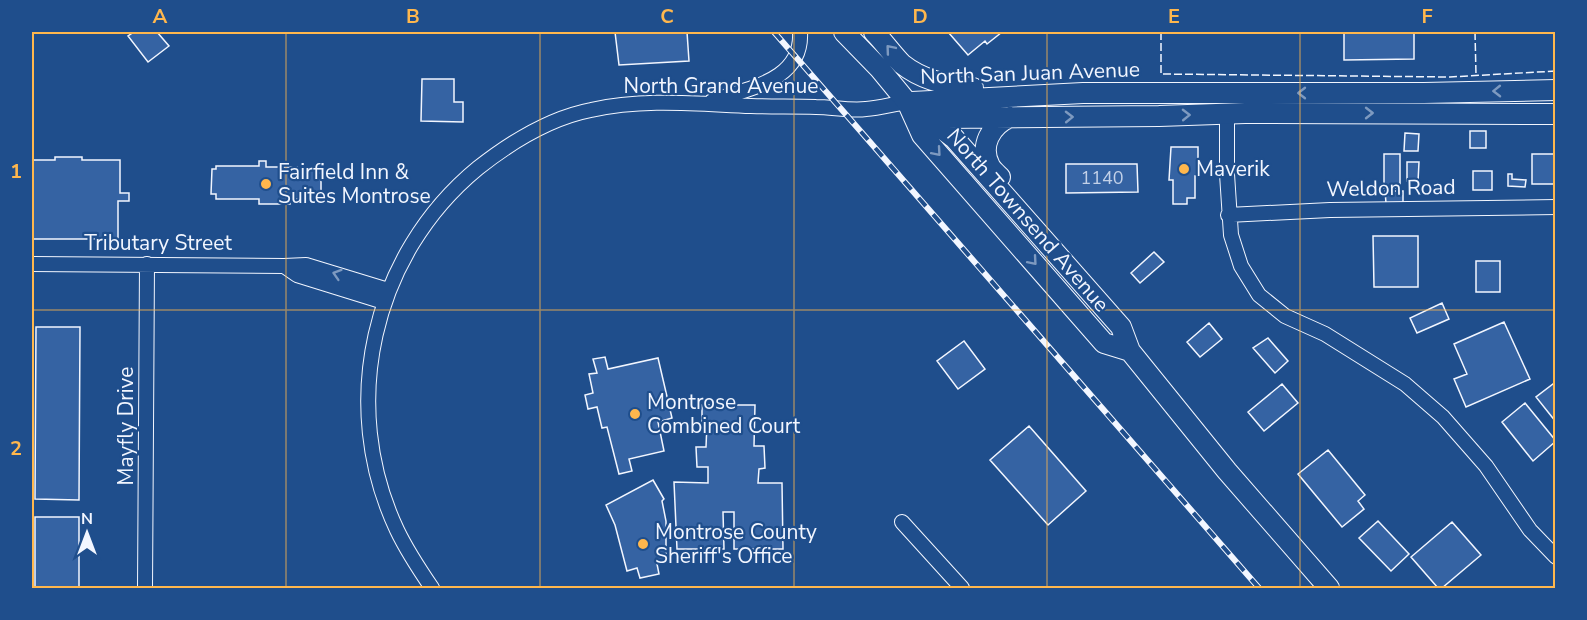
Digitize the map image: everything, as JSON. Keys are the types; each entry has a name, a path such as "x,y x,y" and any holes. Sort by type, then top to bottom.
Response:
{"highway":[{"name":"North Townsend Avenue","path":"844,32 907,102 954,138 1121,327 1130,351 1227,471 1329,588"},
{"path":"874,32 902,64 919,75 942,84 976,89 1055,89 1083,93"},
{"name":"North San Juan Avenue","path":"907,102 1083,93 1424,93 1556,90"},
{"name":"North Townsend Avenue","path":"907,102 922,135 1104,343 1130,351"},
{"name":"North San Juan Avenue","path":"907,102 947,118 1227,114 1556,114"},
{"path":"1010,117 1000,121 989,134 987,150 990,166 1052,235 1057,255"}],"street":[{"path":"706,103 769,82 780,75 796,57 801,40 800,32"},
{"name":"North Grand Avenue","path":"432,588 412,561 396,528 372,453 368,415 372,352 386,296 411,243 434,210 465,179 497,153 518,140 567,117 589,110 649,103 706,103 865,110 907,102"},
{"path":"1227,114 1228,214 1236,254 1259,296 1285,316 1325,334 1404,384 1443,417 1486,466 1530,530 1556,557"},
{"name":"Weldon Road","path":"1228,214 1322,210 1556,207"},
{"name":"Tributary Street","path":"32,264 284,266 297,275 386,296"},
{"name":"Mayfly Drive","path":"145,588 147,264"},
{"path":"902,522 962,588"}],"building":[{"path":"134,32 157,32 169,46 148,62 128,36"},
{"path":"615,32 687,32 689,61 619,65"},
{"path":"948,32 1002,32 987,44 985,41 968,55"},
{"path":"1344,32 1414,32 1414,59 1344,60"},
{"path":"1555,32 1555,33 1482,33"},
{"path":"422,79 454,79 454,102 463,102 463,122 421,121"},
{"path":"1470,131 1486,131 1486,148 1470,148"},
{"path":"1405,133 1419,134 1418,151 1404,151"},
{"name":"Maverik","path":"1171,147 1198,147 1195,198 1187,198 1187,204 1173,204 1173,180 1169,180"},
{"path":"1384,154 1400,154 1400,188 1384,188"},
{"path":"1532,154 1554,154 1554,184 1532,184"},
{"path":"55,157 120,160 120,193 129,193 129,201 118,201 118,239 32,239 32,160 55,160"},
{"name":"Fairfield Inn & Suites Montrose","path":"259,161 266,161 266,167 317,169 317,173 321,173 321,200 290,199 290,204 259,204 259,199 216,199 216,194 211,194 212,169 216,169 216,166 259,166"},
{"path":"1407,162 1419,162 1418,182 1407,181"},
{"name":"Maverik","path":"1066,164 1137,164 1138,192 1066,193"},
{"path":"1473,171 1492,171 1492,190 1473,190"},
{"path":"1508,174 1512,174 1512,179 1526,180 1525,187 1508,186"},
{"path":"1385,191 1403,191 1403,203 1386,203"},
{"path":"1373,236 1418,236 1418,287 1374,287"},
{"path":"1154,252 1164,262 1140,283 1131,273"},
{"path":"1476,261 1500,261 1500,292 1476,292"},
{"path":"1442,303 1449,319 1417,333 1410,318"},
{"path":"1504,322 1530,379 1466,407 1454,379 1467,374 1454,344"},
{"path":"1209,323 1222,339 1200,357 1187,342"},
{"path":"36,327 80,327 79,500 35,499"},
{"path":"1268,338 1288,361 1275,373 1253,348"},
{"path":"964,341 985,369 958,389 937,361"},
{"name":"Montrose Combined Court","path":"605,357 608,369 658,358 672,418 658,422 664,451 629,459 632,471 619,474 607,427 602,428 597,407 588,409 585,395 593,393 589,374 597,373 593,359"},
{"path":"1282,384 1298,403 1264,431 1248,412"},
{"path":"1553,384 1556,387 1556,422 1536,397"},
{"path":"1525,403 1556,441 1533,461 1502,422"},
{"path":"702,405 755,405 754,446 764,446 765,468 759,469 758,483 782,483 783,549 734,549 734,512 723,512 724,549 677,549 674,482 708,483 708,467 697,467 696,447 706,447 707,423 702,424"},
{"path":"1029,426 1086,491 1048,525 990,460"},
{"path":"1328,450 1365,495 1358,501 1364,509 1342,527 1298,474"},
{"name":"Montrose County Sheriff's Office","path":"653,480 664,499 662,501 666,521 666,562 657,564 659,574 640,578 637,568 627,571 615,525 606,505"},
{"path":"35,517 79,517 79,588 35,588"},
{"path":"1378,521 1409,554 1391,571 1359,538"},
{"path":"1452,522 1481,555 1442,588 1438,588 1411,557"}],"railway":[{"path":"774,32 1259,588"}],"fence":[{"path":"1161,32 1161,74 1450,77 1556,71"},
{"path":"1475,32 1476,75"}],"place":[{"name":"Maverik","path":"1184,169"},
{"name":"Fairfield Inn & Suites Montrose","path":"266,184"},
{"name":"Montrose Combined Court","path":"635,414"},
{"name":"Montrose County Sheriff's Office","path":"643,544"}]}
